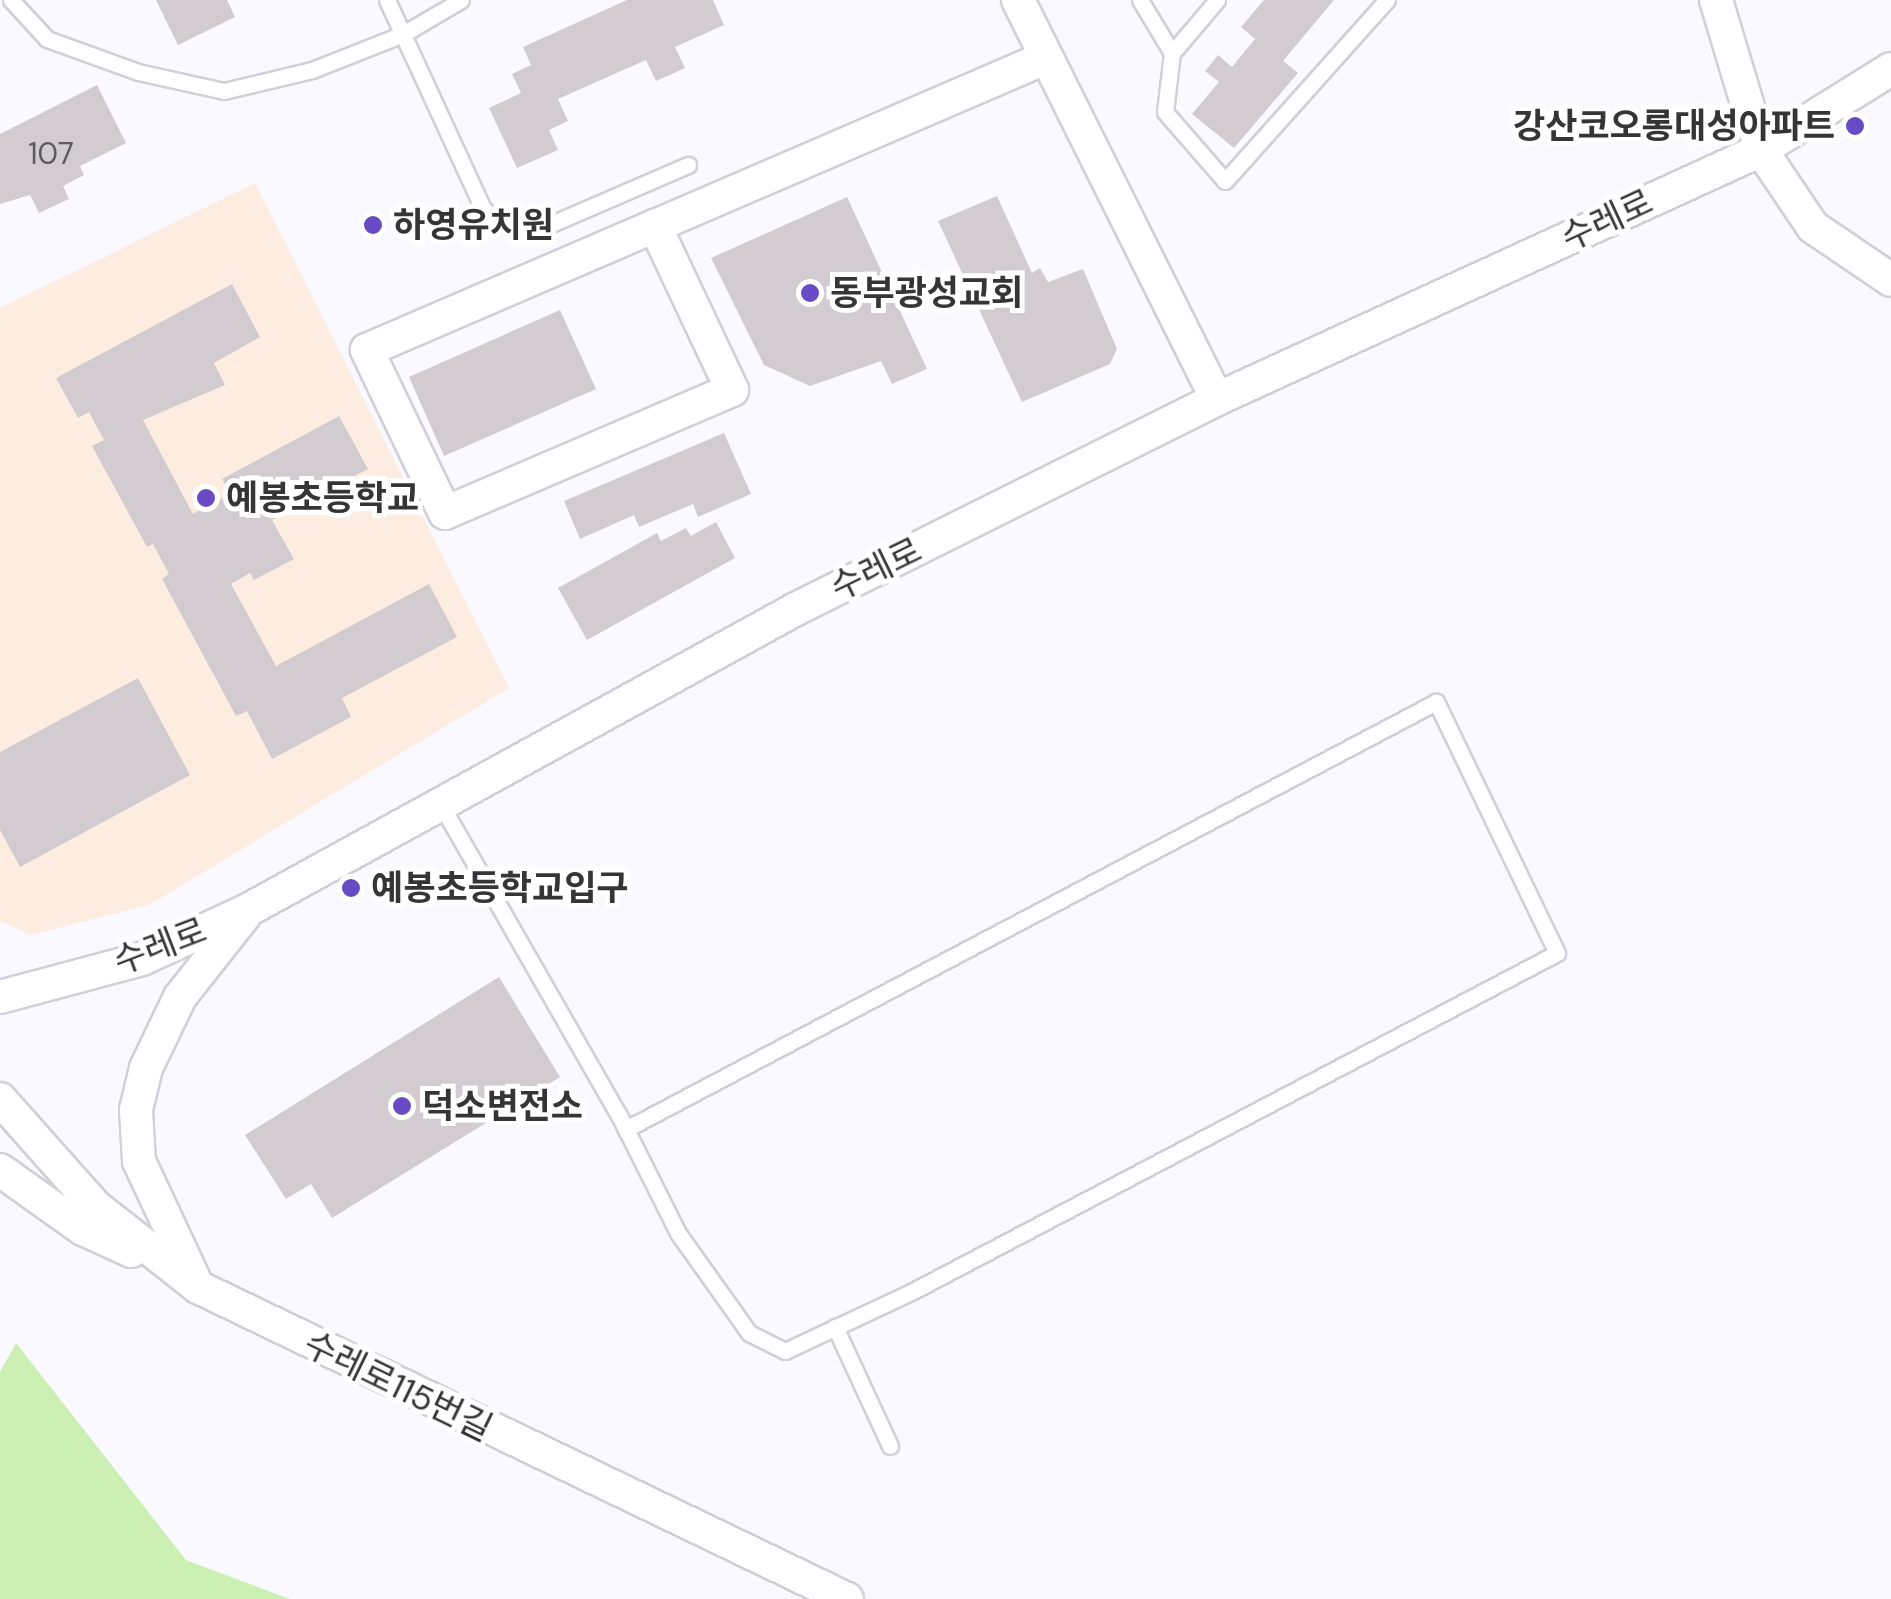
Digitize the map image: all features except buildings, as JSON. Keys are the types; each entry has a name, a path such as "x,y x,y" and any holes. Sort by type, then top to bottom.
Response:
{"street":[{"path":"1018,0 1043,59 1217,399"},
{"path":"1716,0 1760,150 1813,227 1891,280"},
{"path":"655,226 732,390 446,513 367,350 655,226 1043,59"},
{"name":"수레로","path":"0,998 142,958 248,910 796,609 1217,399 1760,150 1891,69"},
{"path":"193,1282 140,1161 136,1110 146,1068 180,998 248,910"},
{"name":"수레로115번길","path":"0,1099 95,1206 193,1282 847,1599"},
{"path":"0,1170 83,1228 193,1282"}],"lane":[{"path":"10,0 47,38 138,72 224,91 312,70 403,34 461,0"},
{"path":"387,0 483,210 508,227 532,232 688,165"},
{"path":"1140,0 1172,52"},
{"path":"1218,0 1172,52 1165,112 1224,181 1387,0"},
{"path":"440,803 626,1129 678,1233 749,1334 784,1351 1557,953 1436,702 626,1129"},
{"path":"835,1327 890,1446"}],"shaded area":[{"name":"예봉초등학교","path":"255,183 509,688 151,904 31,935 0,921 0,308"}],"green space":[{"path":"16,1343 186,1560 290,1599 0,1599 0,1372"}],"place":[{"name":"강산코오롱대성아파트","path":"1855,126"},
{"name":"하영유치원","path":"373,225"},
{"name":"동부광성교회","path":"810,293"},
{"name":"예봉초등학교","path":"206,498"},
{"name":"예봉초등학교입구","path":"351,888"},
{"name":"덕소변전소","path":"402,1106"}]}
